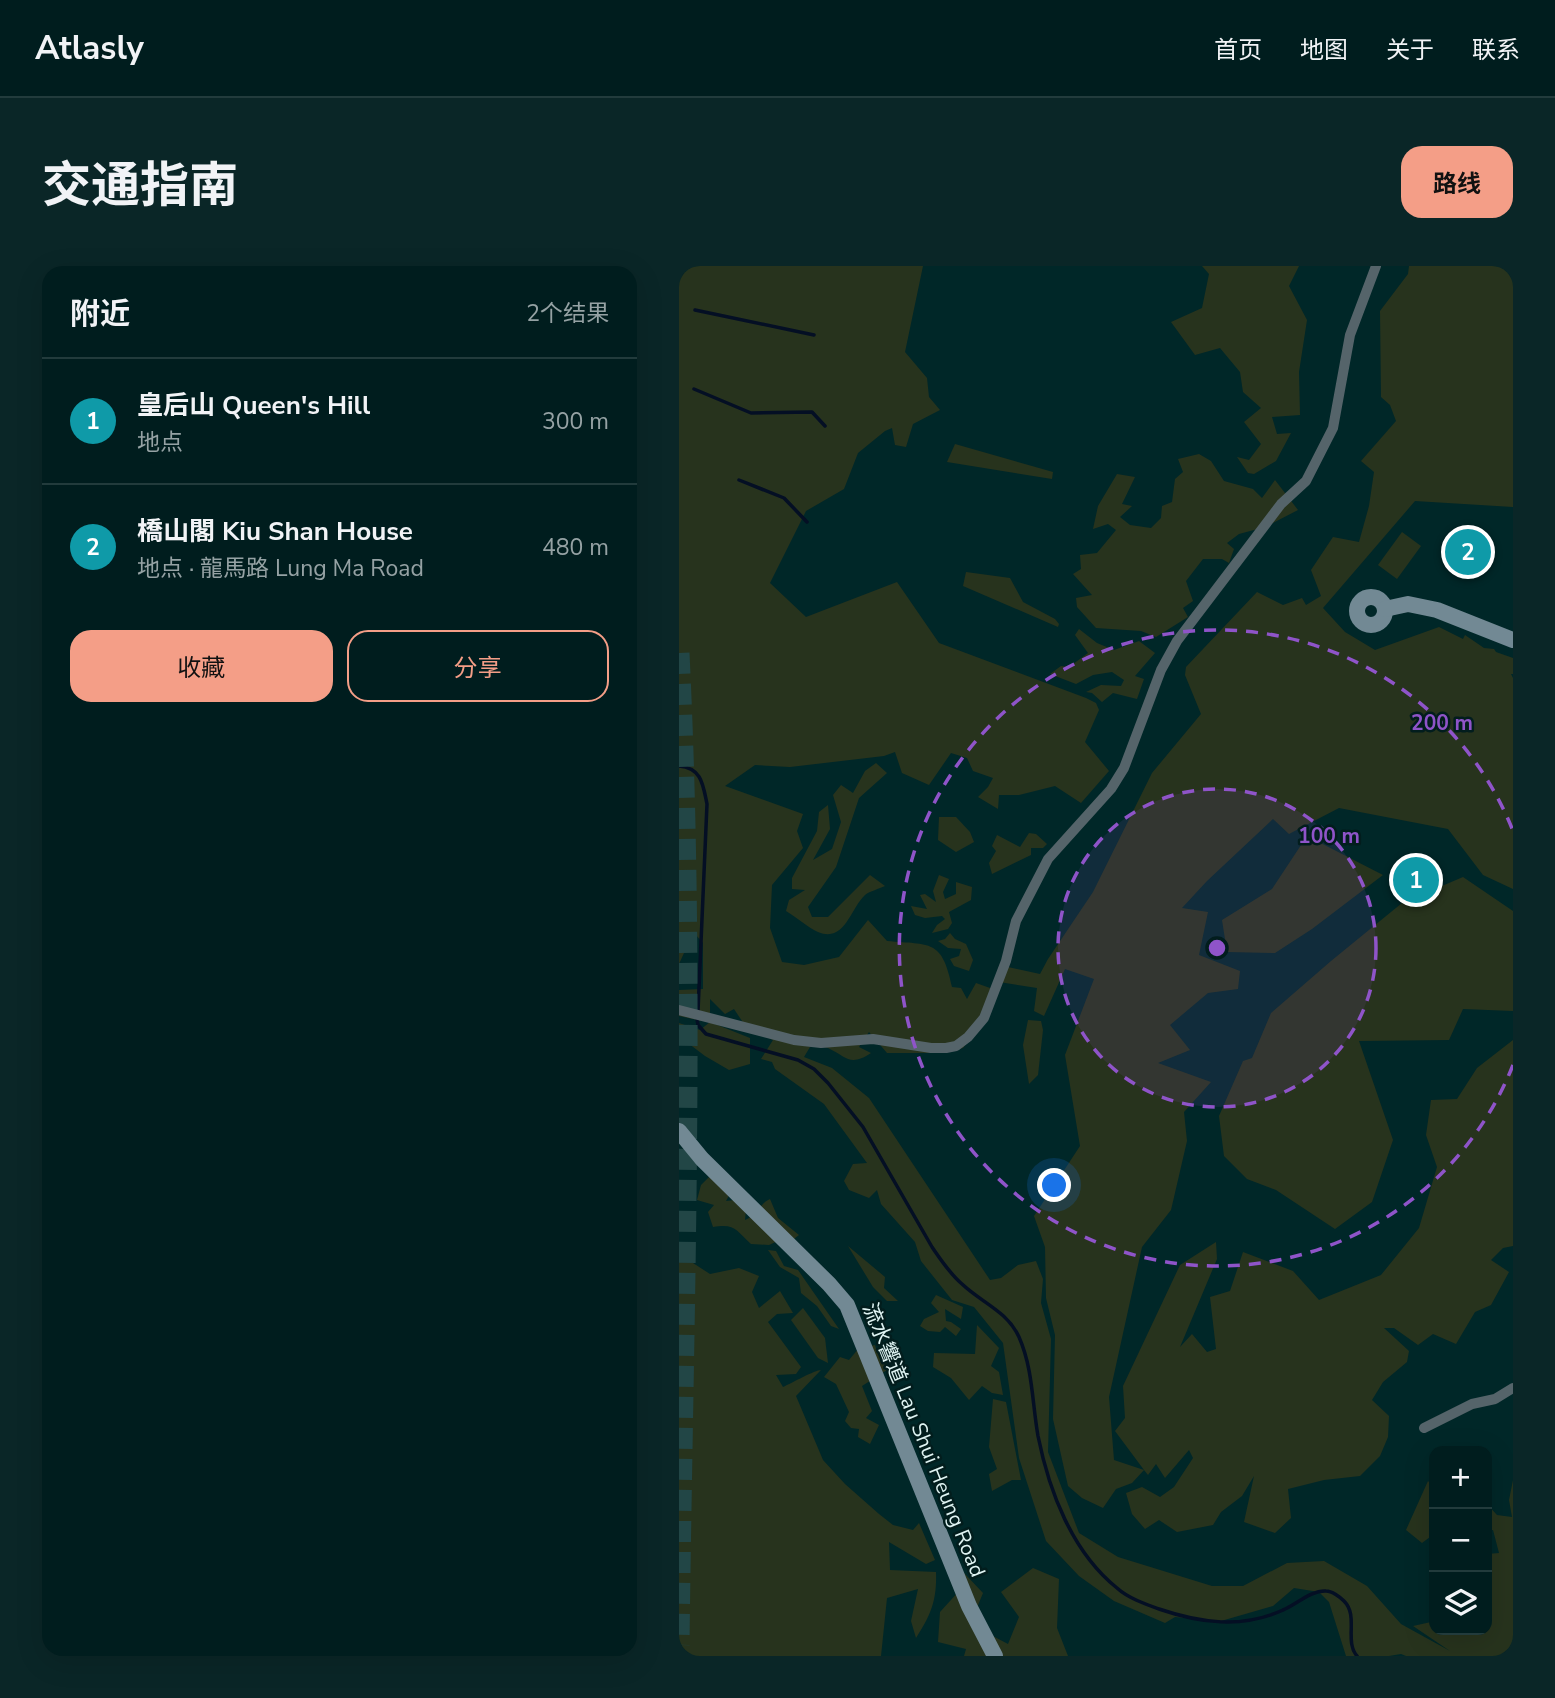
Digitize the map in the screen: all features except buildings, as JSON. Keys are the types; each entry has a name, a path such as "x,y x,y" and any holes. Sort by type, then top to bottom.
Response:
{"street":[{"path":"679,1010 794,1040 821,1043 873,1039 932,1048 956,1046 978,1027 988,1009 1006,961 1016,921 1048,859 1111,789 1124,768 1161,670 1177,641 1281,504 1303,486 1329,440 1350,335 1377,266"},
{"path":"1385,609 1408,604 1427,608 1513,640"},
{"name":"流水響道 Lau Shui Heung Road","path":"679,1131 695,1152 847,1305 969,1606 995,1656"},
{"path":"1424,1428 1472,1404 1495,1399 1513,1388"}],"green space":[{"path":"679,266 923,266 905,352 927,378 929,397 940,410 913,424 906,447 895,445 892,428 858,453 844,489 806,511 770,583 806,617 897,582 939,643 1096,703 1099,710 1085,742 1109,771 1081,803 1055,786 1019,795 999,795 998,809 978,797 993,778 973,771 967,758 951,753 929,785 902,773 895,752 884,756 790,767 755,765 725,786 803,814 797,831 803,848 772,885 770,928 782,962 804,965 839,957 868,920 887,941 924,945 939,952 952,987 961,988 967,999 976,983 990,988 990,1015 963,1048 941,1053 887,1053 869,1032 859,1047 871,1053 864,1057 853,1060 828,1048 810,1047 804,1057 832,1068 869,1098 990,1280 1001,1278 1018,1265 1036,1261 1043,1279 1041,1303 1051,1339 1048,1452 1079,1533 1118,1557 1212,1586 1243,1586 1287,1563 1324,1561 1367,1586 1401,1624 1450,1651 1413,1626 1429,1622 1429,1635 1492,1635 1492,1554 1499,1553 1492,1530 1492,1510 1497,1515 1512,1517 1509,1500 1513,1480 1513,1656 1346,1656 1329,1602 1319,1592 1294,1588 1273,1606 1221,1621 1175,1617 1165,1623 1114,1601 1079,1576 1046,1541 1019,1458 1003,1343 974,1307 952,1300 921,1261 915,1242 881,1204 877,1190 869,1198 849,1190 844,1181 853,1164 867,1163 824,1104 775,1069 772,1062 761,1059 773,1040 746,1027 734,1009 725,1014 710,999 710,1016 702,1021 679,1016 679,990 703,989 703,943 695,934 680,933 696,950 684,953 679,964"},
{"path":"1202,266 1299,266 1289,286 1307,320 1299,372 1300,415 1272,417 1277,434 1291,433 1276,461 1254,474 1248,473 1237,457 1249,460 1261,444 1244,422 1261,408 1243,392 1240,372 1220,348 1195,355 1171,322 1202,308 1209,274"},
{"path":"1409,266 1513,266 1513,507 1415,501 1323,608 1345,632 1375,650 1439,627 1463,639 1465,635 1484,648 1494,649 1513,658 1513,889 1483,875 1448,829 1339,808 1289,834 1273,819 1182,908 1208,912 1199,955 1240,971 1238,989 1208,993 1170,1025 1190,1050 1158,1063 1211,1082 1184,1112 1187,1141 1171,1210 1142,1247 1109,1397 1114,1460 1144,1470 1132,1483 1116,1489 1103,1508 1082,1498 1068,1486 1053,1419 1055,1335 1046,1298 1045,1247 1034,1216 1080,1146 1065,1055 1094,979 1065,969 1044,1016 1034,1011 1037,988 999,982 1008,967 1040,974 1093,892 1152,773 1201,714 1185,675 1186,667 1257,592 1283,605 1302,598 1306,605 1321,596 1311,570 1333,537 1359,542 1369,506 1374,472 1361,461 1396,421 1390,405 1381,397 1380,311 1408,274"},
{"path":"955,444 1053,472 1052,479 947,462"},
{"path":"1199,454 1211,461 1224,481 1253,489 1262,498 1275,480 1298,510 1265,527 1239,534 1227,543 1234,549 1229,563 1222,559 1203,559 1186,581 1193,601 1183,608 1188,617 1156,637 1141,631 1096,628 1077,607 1076,598 1092,595 1073,574 1081,569 1080,555 1097,553 1116,530 1108,524 1093,529 1098,506 1117,474 1135,477 1122,504 1132,506 1120,517 1130,525 1151,528 1161,518 1162,506 1172,502 1175,479 1183,472 1178,459"},
{"path":"1402,532 1421,546 1397,579 1378,565"},
{"path":"966,572 1010,578 1023,602 1055,619 1058,627 963,586"},
{"path":"1079,629 1097,643 1114,650 1139,641 1155,653 1135,676 1144,679 1137,699 1113,693 1102,702 1092,693 1086,692 1101,685 1121,686 1124,680 1112,672 1093,675 1076,684 1050,674 1061,666 1069,667 1088,653 1075,635"},
{"path":"876,763 887,773 859,798 836,867 808,907 812,917 828,917 870,875 885,886 865,895 841,929 835,933 818,932 786,911 789,900 805,890 792,889 792,878 817,831 819,812 828,805 830,829 813,860 832,849 841,822 833,795 841,785 853,793 865,771"},
{"path":"939,817 956,817 970,832 974,842 956,852 938,840"},
{"path":"1029,833 1036,834 1047,844 1043,848 1031,848 1031,855 992,874 989,863 996,851 992,846 997,835 1020,847"},
{"path":"1307,836 1383,875 1312,929 1275,953 1227,952 1222,920 1272,889"},
{"path":"939,875 949,879 943,892 945,899 956,894 956,882 972,887 971,900 949,912 952,923 948,929 932,933 945,919 942,916 925,918 915,915 911,906 927,909 920,895 925,894 936,902 933,891"},
{"path":"1463,877 1513,911 1513,1011 1463,1009 1449,1040 1359,1041 1393,1140 1372,1202 1335,1229 1276,1190 1247,1179 1224,1156 1219,1116 1243,1061 1252,1058 1271,1013 1402,903"},
{"path":"950,933 955,939 966,944 973,960 969,971 954,966 950,959 959,956 961,949 948,948 938,941 945,939"},
{"path":"1028,1020 1041,1021 1043,1030 1038,1075 1029,1084 1023,1045"},
{"path":"710,1022 750,1038 750,1064 729,1070 680,1037 679,1046 679,1023 700,1030"},
{"path":"1513,1040 1513,1246 1503,1248 1491,1260 1509,1272 1491,1305 1475,1312 1456,1344 1433,1334 1418,1345 1394,1328 1384,1328 1409,1351 1407,1362 1383,1382 1372,1400 1389,1416 1388,1437 1380,1456 1360,1476 1324,1480 1288,1489 1291,1518 1275,1533 1244,1522 1254,1476 1242,1496 1221,1512 1213,1525 1177,1532 1159,1520 1145,1529 1132,1514 1126,1493 1142,1487 1160,1497 1174,1487 1193,1458 1189,1450 1165,1478 1156,1464 1148,1475 1115,1431 1125,1418 1123,1386 1180,1265 1216,1242 1217,1259 1180,1347 1192,1334 1207,1352 1216,1349 1210,1297 1230,1291 1243,1252 1293,1271 1319,1300 1381,1275 1419,1228 1437,1167 1426,1135 1431,1100 1457,1099 1477,1068"},
{"path":"711,1175 731,1192 726,1201 735,1200 746,1210 745,1220 770,1199 778,1218 799,1235 786,1245 780,1240 769,1245 751,1244 731,1227 713,1227 708,1212 714,1205 697,1200 701,1185"},
{"path":"848,1246 885,1277 884,1288 898,1301 887,1301 873,1287"},
{"path":"768,1250 776,1251 784,1266 798,1270 839,1329 831,1326 817,1306 801,1293 799,1278 780,1267"},
{"path":"679,1254 710,1274 739,1268 759,1276 752,1292 759,1308 780,1291 793,1313 777,1314 768,1322 801,1367 796,1374 776,1375 783,1387 821,1370 796,1396 823,1460 845,1484 893,1525 913,1530 919,1523 935,1560 926,1564 889,1542 890,1570 936,1572 932,1607 916,1638 911,1621 918,1589 887,1598 881,1656 679,1656"},
{"path":"936,1295 963,1307 961,1319 945,1309 946,1321 961,1329 956,1336 945,1327 940,1332 928,1331 920,1326 924,1319 939,1312 931,1303"},
{"path":"803,1308 825,1338 828,1363 818,1358 791,1320"},
{"path":"977,1325 999,1348 991,1366 999,1372 1003,1395 992,1393 982,1386 969,1400 951,1378 933,1367 934,1353 975,1354"},
{"path":"875,1345 877,1352 887,1353 887,1370 862,1386 872,1411 866,1418 879,1425 870,1444 858,1437 859,1429 851,1428 845,1421 849,1412 836,1384 824,1377 840,1357 849,1360 859,1348"},
{"path":"993,1399 1006,1402 1021,1480 1012,1480 992,1491 989,1474 997,1469 989,1447"},
{"path":"1428,1481 1429,1538 1422,1543 1406,1530"},
{"path":"948,1556 983,1593 974,1615 989,1634 1008,1644 1019,1617 1001,1592 1033,1568 1059,1579 1057,1628 1068,1656 964,1656 966,1649 938,1642 940,1612 960,1590"}],"waterway":[{"path":"695,310 814,335"},
{"path":"694,389 751,413 812,412 825,426"},
{"path":"739,480 784,498 807,522"},
{"path":"679,766 687,767 697,774 707,804 698,1011"},
{"path":"697,1019 698,1025 706,1034 798,1060 814,1069 863,1127 946,1267 1014,1328 1027,1361 1038,1436 1056,1499 1075,1539 1101,1573 1121,1592 1142,1603 1190,1618 1221,1622 1268,1616 1320,1591 1331,1592 1342,1599 1351,1614 1352,1643 1357,1656"}],"tunnel":[{"path":"679,653 684,777 687,1025 679,1645"}],"place":[{"name":"橋山閣 Kiu Shan House","path":"1468,552"},
{"name":"皇后山 Queen's Hill","path":"1416,880"}]}
